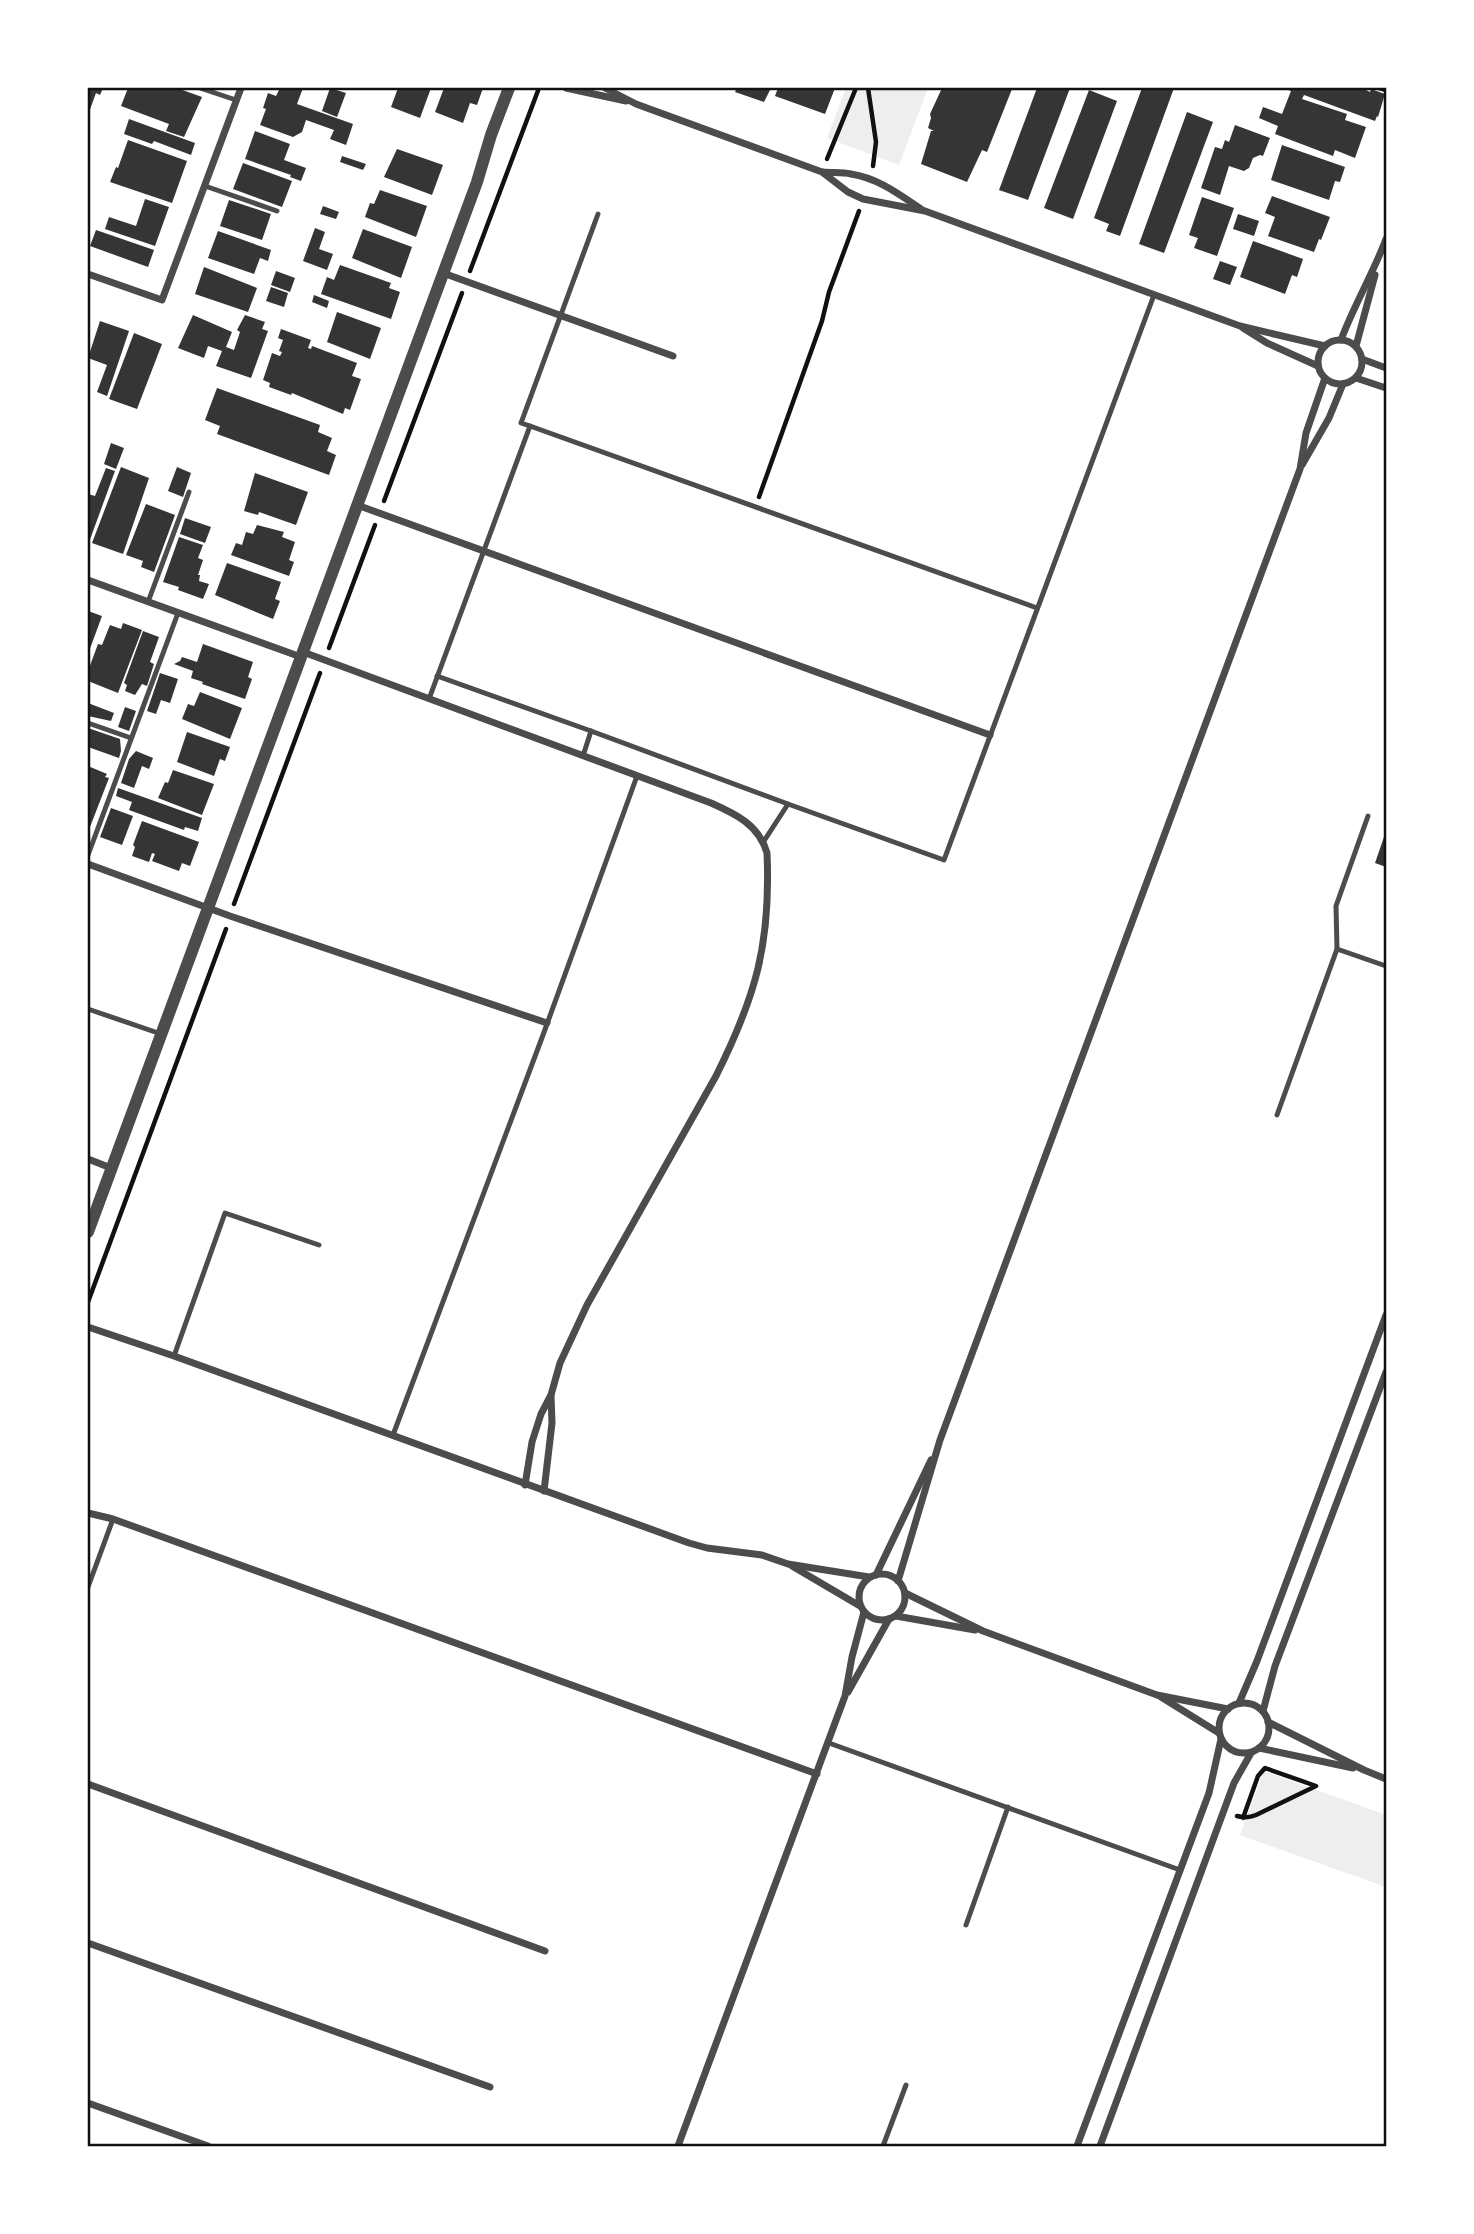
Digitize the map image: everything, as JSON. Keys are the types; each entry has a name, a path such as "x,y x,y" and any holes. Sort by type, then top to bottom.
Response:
{"street":[{"path":"88,274 162,300 241,88"},
{"path":"88,1233 509,88"},
{"path":"566,88 636,104 822,172 852,174 870,179 925,211"},
{"path":"605,88 636,104"},
{"path":"822,172 848,192 863,199 925,211 1240,326 1325,346"},
{"path":"1341,340 1387,239"},
{"path":"1356,346 1377,264"},
{"path":"443,273 674,356"},
{"path":"1240,326 1267,344 1318,366 1325,378 1336,384 1356,378 1362,359 1356,346 1341,340 1330,342 1320,351 1318,366"},
{"path":"1362,359 1387,368"},
{"path":"898,1581 940,1440 1300,468 1306,433 1325,378"},
{"path":"1356,378 1387,388"},
{"path":"1300,468 1324,428 1343,384"},
{"path":"357,505 990,735"},
{"path":"88,580 178,613 324,660 637,775 735,814 751,825 764,841 767,853 767,926 758,973 748,1005 716,1076 587,1305 560,1363 551,1395 532,1442 525,1485"},
{"path":"88,864 230,916 547,1023"},
{"path":"88,1159 111,1168"},
{"path":"1239,1703 1383,1337 1387,1315"},
{"path":"88,1327 689,1543 762,1555 788,1564 873,1576 888,1574 898,1581 905,1592 982,1631 1157,1695 1228,1709"},
{"path":"1263,1711 1275,1666 1387,1372"},
{"path":"544,1491 552,1423 551,1395"},
{"path":"678,2147 845,1696 862,1609 859,1593 864,1581 873,1576 940,1440"},
{"path":"88,1513 113,1519 817,1774"},
{"path":"788,1564 875,1619 892,1618 982,1631"},
{"path":"845,1696 892,1618 904,1605 905,1592"},
{"path":"1157,1695 1220,1736 1224,1745 1236,1753 1251,1753"},
{"path":"1077,2147 1209,1793 1220,1736 1220,1720 1228,1709 1239,1703 1247,1703 1263,1711 1268,1722 1268,1737 1251,1753 1234,1783 1100,2147"},
{"path":"1268,1722 1387,1779"},
{"path":"1259,1748 1364,1770"},
{"path":"88,1784 545,1951"},
{"path":"88,1943 490,2087"},
{"path":"88,2103 208,2147"}],"lane":[{"path":"200,88 236,100"},
{"path":"205,186 277,211"},
{"path":"598,214 522,423 1037,608"},
{"path":"438,676 944,860 1154,295"},
{"path":"429,699 530,426"},
{"path":"148,602 189,492"},
{"path":"88,855 178,613"},
{"path":"88,723 131,738"},
{"path":"583,756 592,731"},
{"path":"393,1435 637,775"},
{"path":"764,841 788,804"},
{"path":"1277,1115 1337,948 1336,906 1368,816"},
{"path":"1337,948 1387,966"},
{"path":"88,1009 162,1034"},
{"path":"174,1356 225,1213 319,1245"},
{"path":"88,1587 113,1519"},
{"path":"829,1743 1180,1870"},
{"path":"966,1925 1008,1807"},
{"path":"883,2147 906,2085"}],"path":[{"path":"88,1302 324,660 539,88"},
{"path":"822,172 856,88"},
{"path":"868,88 876,142 870,179"},
{"path":"1379,88 1387,90"},
{"path":"755,506 863,199"},
{"path":"1223,1811 1243,1818 1256,1815 1316,1786 1265,1768 1258,1776 1243,1818"}],"shaded area":[{"path":"846,88 928,88 899,165 827,138"},
{"path":"1264,1771 1386,1815 1386,1887 1240,1835"}],"building":[{"path":"88,88 103,88 100,95 96,93 88,115"},
{"path":"128,88 177,88 202,97 184,137 166,131 169,124 121,106"},
{"path":"280,88 303,88 297,104 353,124 346,145 330,139 334,130 306,120 302,132 293,137 260,125 268,93 276,96"},
{"path":"330,88 346,93 337,117 322,111"},
{"path":"398,88 431,88 420,118 391,107"},
{"path":"444,88 483,88 477,105 470,103 463,123 435,112"},
{"path":"737,88 771,88 764,102 735,92"},
{"path":"778,88 835,88 825,114 775,96"},
{"path":"942,88 1012,89 987,152 982,150 967,182 921,164 931,131 934,131 928,128 930,114"},
{"path":"1037,88 1070,88 1028,200 999,190"},
{"path":"1142,88 1174,88 1120,236 1106,231 1109,224 1094,218"},
{"path":"1283,88 1362,88 1385,94 1375,121 1304,95 1302,99 1347,114 1345,120 1366,127 1355,158 1335,150 1333,156 1275,134 1278,126 1259,118 1263,107 1282,114 1291,91"},
{"path":"1089,90 1117,101 1073,219 1044,208"},
{"path":"1187,112 1213,122 1164,253 1139,244"},
{"path":"129,119 195,143 191,155 154,141 152,144 124,134"},
{"path":"1235,125 1270,138 1263,156 1253,158 1249,168 1244,171 1229,166 1220,195 1201,188 1215,147 1222,149 1225,140 1229,142"},
{"path":"255,131 290,144 284,160 306,168 301,181 245,159"},
{"path":"128,140 187,161 172,203 110,182"},
{"path":"1282,145 1345,167 1340,182 1335,181 1329,200 1271,180"},
{"path":"397,149 443,165 432,195 384,177"},
{"path":"342,156 366,164 363,170 340,162"},
{"path":"243,163 292,181 282,207 233,189"},
{"path":"380,190 427,206 416,237 365,217 370,203 374,204"},
{"path":"1272,196 1330,217 1314,252 1268,236 1275,217 1265,213"},
{"path":"1202,197 1234,208 1217,256 1194,248 1198,238 1189,235"},
{"path":"145,199 169,207 155,246 105,229 109,217 136,226"},
{"path":"229,200 271,214 262,240 220,226"},
{"path":"323,206 339,212 336,219 320,214"},
{"path":"1238,214 1259,221 1254,236 1233,229"},
{"path":"315,228 325,232 319,249 333,254 327,270 303,261"},
{"path":"363,229 412,247 401,278 352,258"},
{"path":"96,230 154,250 148,267 90,246"},
{"path":"218,231 271,250 268,261 260,258 254,274 208,258"},
{"path":"1253,241 1303,259 1297,277 1292,275 1285,294 1240,277"},
{"path":"1220,261 1237,267 1230,285 1213,279"},
{"path":"340,265 391,283 389,288 400,292 391,319 321,294 327,277 334,280"},
{"path":"204,267 257,288 248,312 195,294"},
{"path":"276,271 295,278 290,292 271,285"},
{"path":"271,287 288,293 284,307 266,301"},
{"path":"314,295 329,301 327,308 312,302"},
{"path":"337,312 381,328 370,359 327,342"},
{"path":"193,315 232,332 226,347 234,350 240,332 237,330 245,315 265,322 262,329 268,331 251,378 216,366 222,351 208,346 204,358 178,348"},
{"path":"100,321 129,331 107,396 97,392 107,365 88,358"},
{"path":"281,329 311,340 308,348 311,349 312,346 357,363 352,376 361,379 350,410 345,408 343,414 292,393 291,395 269,387 270,383 263,380 272,353 280,356 282,352 279,351 283,340 278,338"},
{"path":"134,333 162,344 137,409 109,399"},
{"path":"217,388 320,425 318,432 332,438 327,451 336,455 329,475 217,434 220,426 205,420"},
{"path":"111,443 124,448 116,469 104,464"},
{"path":"121,467 149,478 123,554 92,543"},
{"path":"177,467 191,473 183,497 168,491"},
{"path":"106,468 115,471 88,545 88,494 95,496"},
{"path":"255,473 308,492 296,525 259,512 258,515 244,511"},
{"path":"146,504 175,515 154,572 141,567 143,561 126,555"},
{"path":"185,518 211,527 205,543 180,534"},
{"path":"257,525 284,532 282,537 295,542 289,560 294,562 289,576 231,555 236,543 242,545 246,532 253,534"},
{"path":"179,537 203,545 198,558 203,560 198,575 199,581 209,584 203,599 163,582"},
{"path":"227,563 281,582 275,599 280,601 273,619 215,595"},
{"path":"88,611 102,616 88,654"},
{"path":"123,623 142,630 118,693 88,681 88,671 98,644 102,645 110,625 121,629"},
{"path":"143,631 159,637 150,662 154,664 147,686 142,684 135,695 125,691 127,685 124,683"},
{"path":"203,644 253,662 248,677 252,679 245,699 202,684 203,682 191,678 193,671 174,664 182,657 197,662"},
{"path":"160,673 178,679 170,703 161,700 156,714 147,711"},
{"path":"200,692 242,708 230,739 182,719 188,704 194,706"},
{"path":"88,703 114,713 111,721 88,716"},
{"path":"125,707 136,711 129,731 118,727"},
{"path":"88,728 120,739 119,758 88,747"},
{"path":"187,732 230,747 225,761 220,759 214,776 177,762"},
{"path":"136,751 153,758 149,769 142,766 134,788 121,783 129,759"},
{"path":"88,766 107,774 105,777 109,778 90,827 88,826"},
{"path":"173,770 214,784 202,815 158,798"},
{"path":"118,788 202,818 198,831 185,827 184,830 129,810 132,802 116,796"},
{"path":"111,808 133,816 122,845 100,837"},
{"path":"142,821 199,842 190,866 182,863 179,871 152,861 155,854 152,853 149,862 132,856"},
{"path":"1386,831 1386,867 1375,863"}]}
